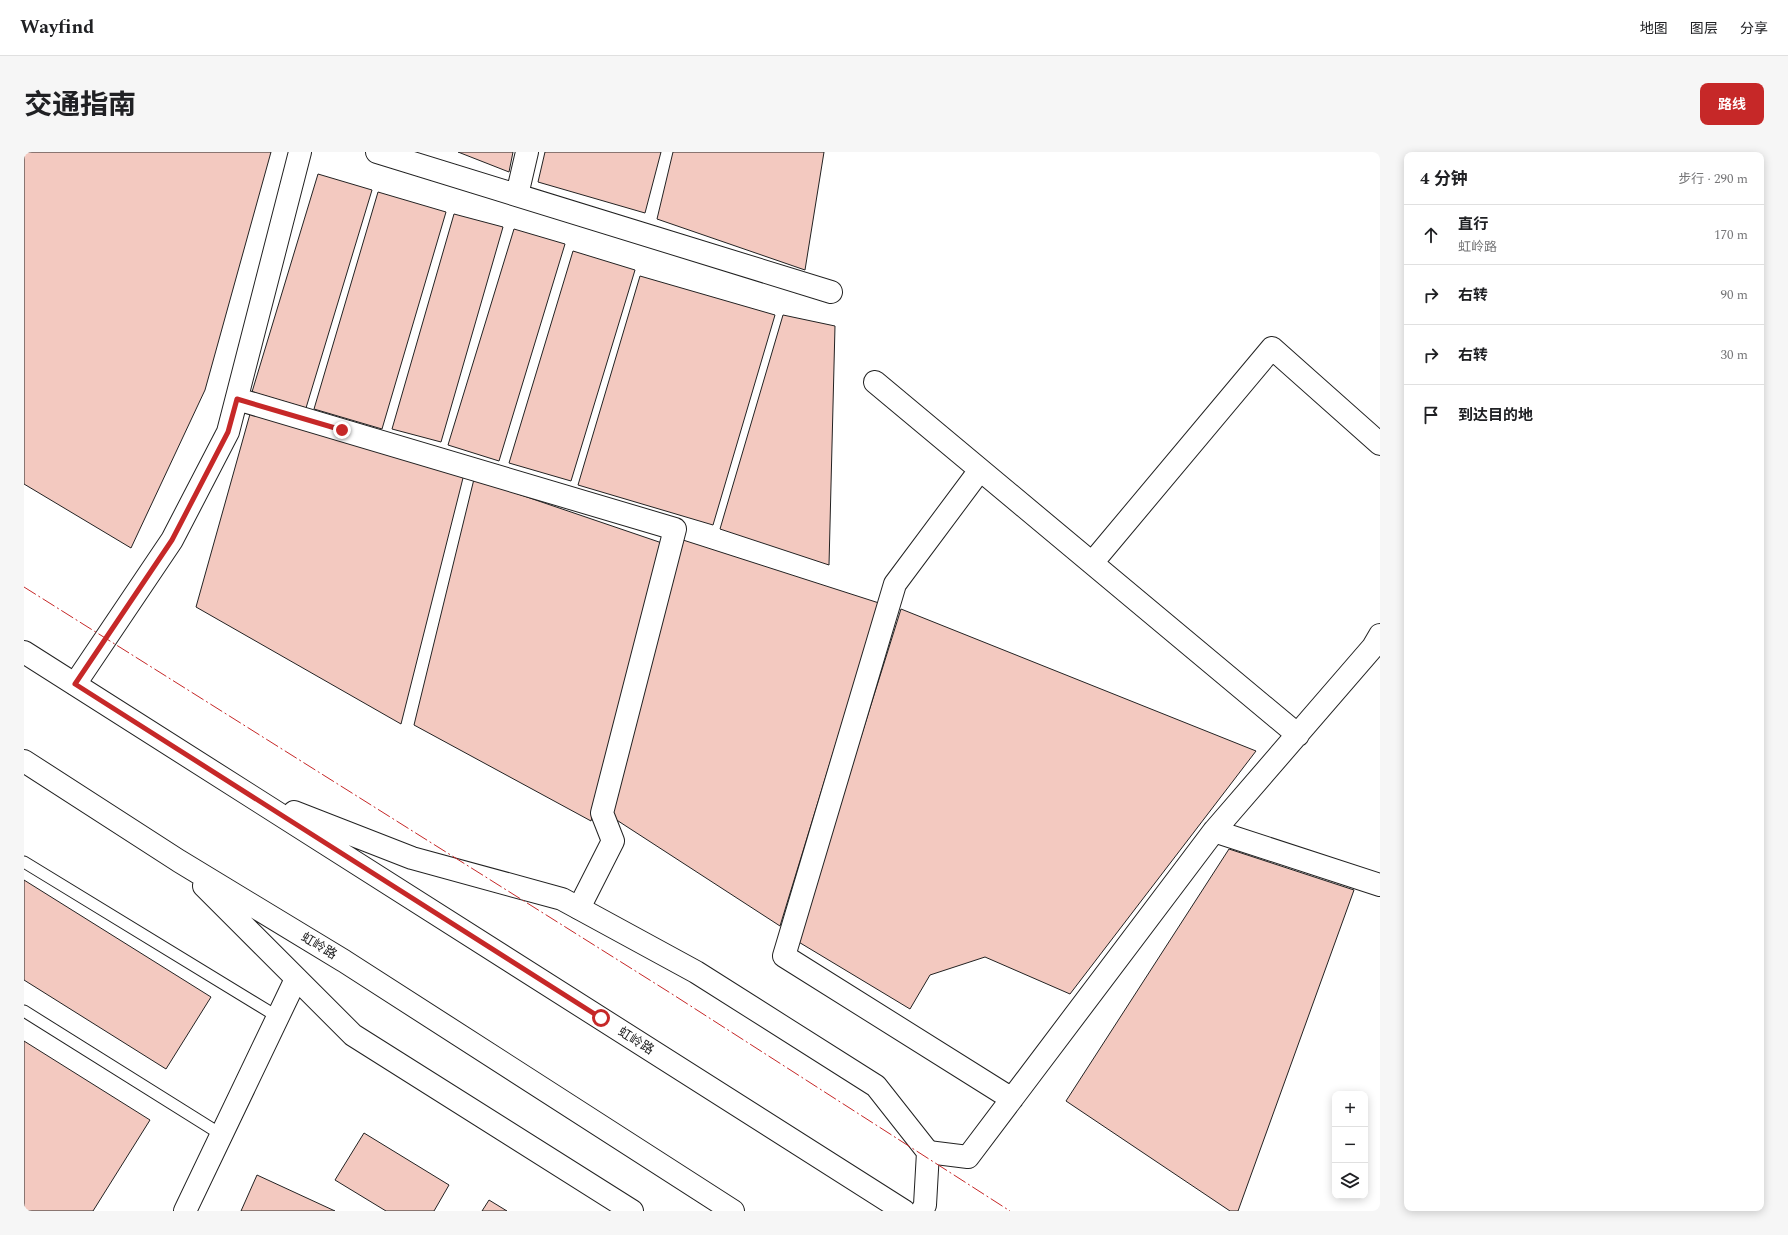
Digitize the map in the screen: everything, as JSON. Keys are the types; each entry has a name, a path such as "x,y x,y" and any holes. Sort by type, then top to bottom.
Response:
{"street":[{"path":"75,684 172,540 228,432 300,152"},
{"path":"377,152 832,292"},
{"path":"517,195 526,152"},
{"path":"1092,563 1272,348 1380,444"},
{"path":"875,382 1298,735"},
{"path":"237,399 675,529 602,814 613,841 579,908"},
{"path":"980,470 895,584 784,956 1012,1099"},
{"path":"928,1152 968,1157 1214,831 1373,647 1380,635"},
{"name":"虹岭路","path":"24,652 904,1211"},
{"name":"虹岭路","path":"24,761 179,861 344,961 733,1211"},
{"path":"248,794 412,858 562,899 696,972 876,1086 928,1152 925,1205 922,1211"},
{"path":"1214,831 1380,885"},
{"path":"179,861 353,1036 632,1211"},
{"path":"185,1211 296,979"}],"lane":[{"path":"24,862 278,1017"},
{"path":"24,1010 222,1135"}],"building":[{"path":"24,152 271,152 205,390 131,548 24,484"},
{"path":"458,152 513,152 509,172"},
{"path":"545,152 661,152 645,213 538,182"},
{"path":"673,152 824,152 805,270 657,219"},
{"path":"318,174 372,190 306,408 252,392"},
{"path":"378,192 446,212 382,429 314,409"},
{"path":"454,214 503,227 441,442 392,429"},
{"path":"514,229 565,244 499,461 448,445"},
{"path":"573,251 635,270 571,481 509,463"},
{"path":"640,276 775,315 713,525 578,485"},
{"path":"783,315 835,326 829,565 720,529"},
{"path":"250,414 464,474 401,724 196,607"},
{"path":"474,479 662,543 591,821 414,725"},
{"path":"683,540 879,603 780,926 612,817"},
{"path":"901,609 1256,751 1070,994 985,957 930,975 910,1009 797,941"},
{"path":"1229,849 1354,890 1238,1211 1230,1211 1066,1101"},
{"path":"24,880 211,997 166,1069 24,980"},
{"path":"24,1041 150,1120 93,1211 24,1211"},
{"path":"364,1133 449,1185 434,1211 386,1211 335,1180"},
{"path":"257,1175 335,1211 241,1211"},
{"path":"489,1200 507,1211 482,1211"}],"power":[{"path":"24,587 672,994 1010,1211"}],"route":[{"path":"342,430 237,399 228,432 172,540 75,684 601,1018"}]}
